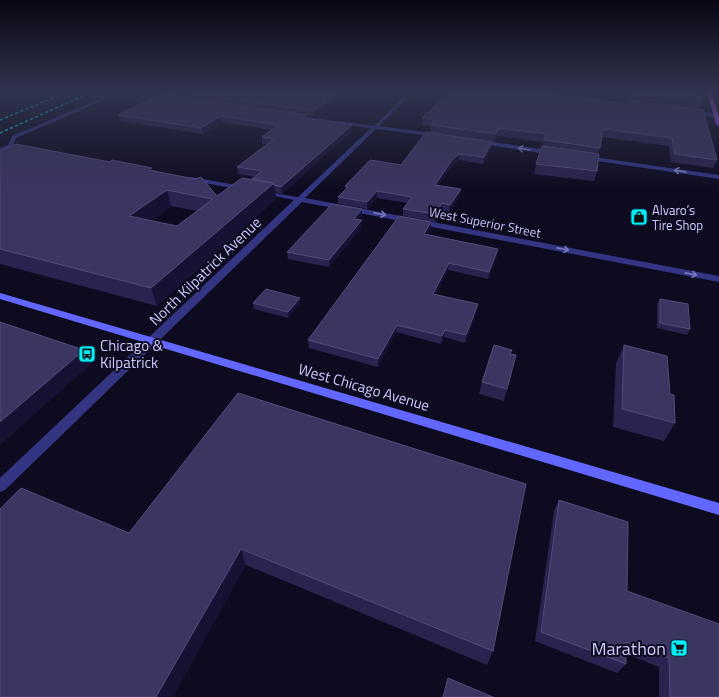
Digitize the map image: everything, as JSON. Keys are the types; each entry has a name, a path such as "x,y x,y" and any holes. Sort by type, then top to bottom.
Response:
{"main road":[{"name":"West Chicago Avenue","path":"0,296 719,509"}],"street":[{"path":"10,146 14,137 44,125"},
{"path":"357,125 443,137"},
{"name":"North Kilpatrick Avenue","path":"0,486 153,342 378,125"},
{"path":"474,142 558,154"},
{"path":"0,150 10,146 18,147"},
{"path":"581,157 719,177"},
{"name":"West Superior Street","path":"185,178 719,279"}],"building":[{"path":"179,125 207,125 201,128"},
{"path":"275,125 352,125 281,187 274,185 274,183 252,179 262,171 237,167 274,139 262,137 278,125"},
{"path":"431,125 707,125 717,160 675,154 672,138 603,129 600,148 544,140 546,134 499,128 496,134"},
{"path":"426,132 492,142 484,157 459,154 452,160 435,185 461,189 450,205 442,203 436,214 403,209 412,197 377,191 367,202 338,197 348,187 345,186 370,160 401,165"},
{"path":"16,144 110,162 112,160 152,168 149,170 195,179 201,177 217,196 242,178 274,183 151,288 0,249 0,151","holes":["167,190 213,199 177,226 129,216"]},
{"path":"542,146 599,154 597,171 536,164"},
{"path":"332,204 362,209 354,219 362,220 329,260 287,252"},
{"path":"399,216 431,222 424,234 498,249 489,272 449,263 433,294 478,304 466,335 445,330 442,336 397,325 378,359 308,340"},
{"path":"266,289 300,298 288,312 253,303"},
{"path":"660,299 688,304 690,329 660,323"},
{"path":"0,322 84,350 0,422"},
{"path":"494,345 512,350 510,354 516,355 507,389 482,382"},
{"path":"624,345 667,356 670,394 674,395 675,423 622,409"},
{"path":"238,393 526,484 493,651 241,549 156,697 0,697 0,509 21,488 129,533"},
{"path":"559,500 628,522 627,591 719,624 719,697 670,697 669,658 626,642 626,664 541,632"},
{"path":"448,678 493,697 443,697"}],"railway":[{"path":"0,133 19,125"}],"place":[{"name":"Alvaro’s Tire Shop","path":"639,217"},
{"name":"Chicago & Kilpatrick","path":"87,354"},
{"name":"Marathon","path":"679,648"}]}
